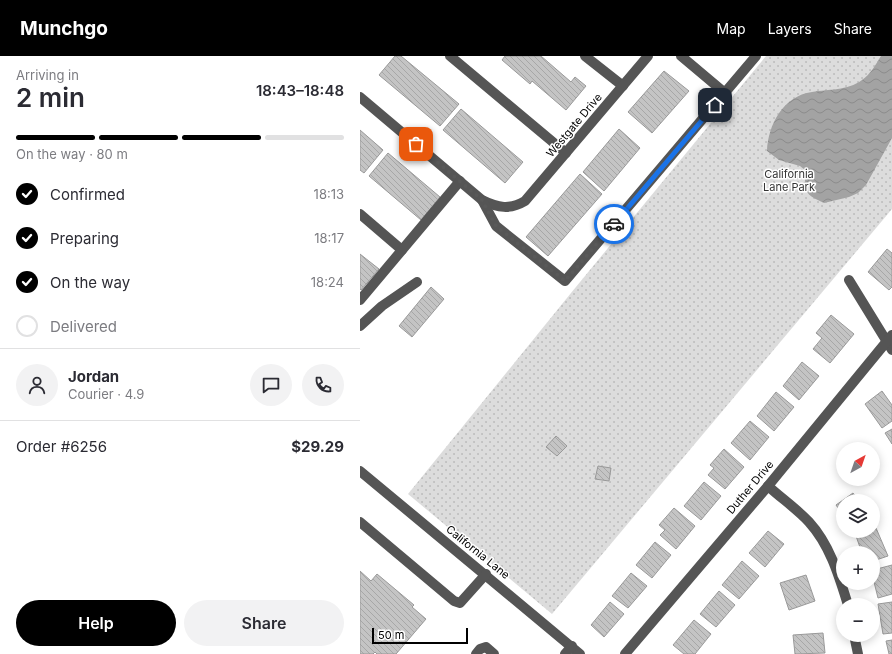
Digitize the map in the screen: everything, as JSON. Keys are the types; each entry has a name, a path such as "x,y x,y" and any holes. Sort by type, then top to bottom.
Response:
{"street":[{"path":"450,56 566,153"},
{"path":"585,56 623,86"},
{"name":"Westgate Drive","path":"482,200 498,207 516,206 525,201 648,56"},
{"path":"680,56 725,93"},
{"path":"360,97 482,200 496,226 565,281 756,56"},
{"path":"360,300 460,181"},
{"path":"360,214 402,250"},
{"path":"849,280 890,342"},
{"path":"360,326 382,306 417,282"},
{"name":"Duther Drive","path":"625,654 890,342"},
{"name":"California Lane","path":"360,471 486,574 568,650 580,654"},
{"path":"768,486 809,522 818,534 835,564 846,598"},
{"path":"360,522 454,601 460,604 486,574"},
{"path":"855,642 858,654"},
{"path":"476,654 480,649 486,647 494,654"}],"green space":[{"name":"California Lane Park","path":"766,56 892,56 892,209 552,614 408,494"}],"water":[{"path":"881,56 892,56 892,138 866,185 858,193 849,197 824,203 812,197 807,192 805,184 805,170 800,166 779,160 767,151 770,131 779,113 793,99 812,92 844,88 856,84 868,75"}],"building":[{"path":"395,56 401,56 459,104 440,126 379,75"},
{"path":"505,56 541,56 571,82 575,77 586,86 566,110 532,81 530,84 502,60"},
{"path":"664,71 689,91 652,133 628,112"},
{"path":"461,109 523,162 505,183 443,130"},
{"path":"619,129 640,148 604,191 583,172"},
{"path":"360,130 383,150 364,173 360,170"},
{"path":"388,153 440,197 421,220 369,176"},
{"path":"580,174 602,194 548,256 526,237"},
{"path":"887,249 892,253 892,287 889,290 868,272"},
{"path":"360,254 379,269 361,290 360,289"},
{"path":"431,287 444,299 412,337 399,326"},
{"path":"831,315 854,334 830,363 813,349 822,338 816,333"},
{"path":"802,362 819,376 799,400 783,386"},
{"path":"882,391 892,405 892,421 882,428 865,404"},
{"path":"776,392 794,407 774,431 757,416"},
{"path":"750,421 769,437 750,460 731,443"},
{"path":"892,429 892,444 885,433"},
{"path":"556,436 567,446 557,456 546,447"},
{"path":"724,449 744,467 725,489 708,475 714,468 710,465"},
{"path":"598,466 611,468 609,481 595,479"},
{"path":"704,482 721,496 701,520 684,506"},
{"path":"674,508 695,526 676,549 660,535 665,530 659,525"},
{"path":"768,531 784,544 765,567 749,553"},
{"path":"880,537 888,556 880,559 880,546 860,546 857,538"},
{"path":"655,542 671,555 652,578 636,565"},
{"path":"742,561 759,576 739,599 722,585"},
{"path":"892,565 892,594 878,598 876,590 880,590 880,568"},
{"path":"360,571 371,581 377,574 414,605 412,607 426,619 396,654 377,654 375,652 373,654 360,654"},
{"path":"631,573 647,586 628,608 612,596"},
{"path":"806,575 815,601 789,610 780,583"},
{"path":"719,591 735,605 716,627 700,614"},
{"path":"610,602 624,614 604,637 591,625"},
{"path":"892,602 892,633 883,634 880,616 880,604"},
{"path":"694,620 711,634 695,654 684,654 673,645"},
{"path":"823,633 825,653 795,654 793,635"},
{"path":"892,640 892,654 889,654 886,641"}],"way so far":[{"path":"416,144 482,200 496,226 565,281 614,224"}],"route":[{"path":"614,224 715,105"}]}
